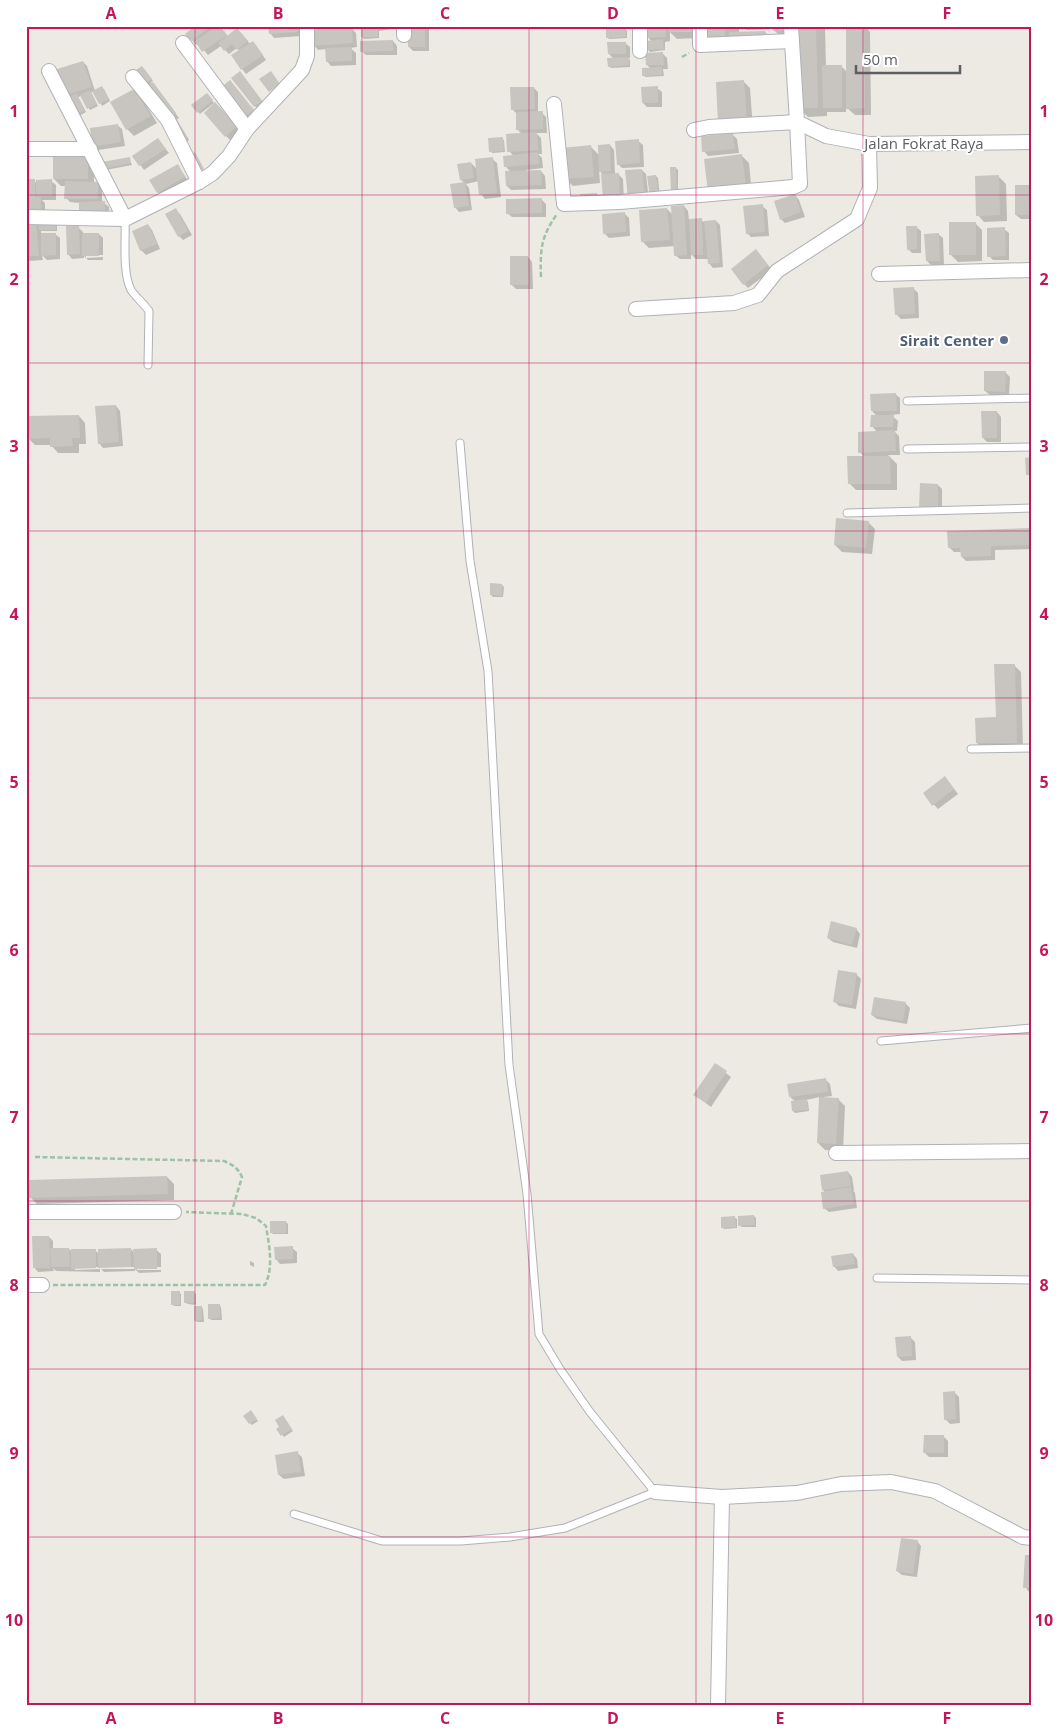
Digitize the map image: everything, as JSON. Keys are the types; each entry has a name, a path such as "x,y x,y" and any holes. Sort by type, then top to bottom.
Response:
{"street":[{"path":"26,217 125,219 213,173 229,156 247,129 302,70 307,56 307,26"},
{"path":"640,26 640,52"},
{"path":"700,26 700,45 792,41"},
{"path":"554,104 564,204 620,202 799,186 801,181 791,26"},
{"path":"184,43 247,129"},
{"path":"49,71 125,219"},
{"path":"133,77 168,120 199,182"},
{"path":"694,130 709,127 797,122"},
{"name":"Jalan Fokrat Raya","path":"797,122 826,136 869,144 1032,142"},
{"path":"636,309 734,302 758,295 778,271 857,219 870,188 869,144"},
{"path":"26,149 90,149"},
{"path":"879,274 1032,270"},
{"path":"836,1153 1032,1150"},
{"path":"26,1212 174,1212"},
{"path":"26,1285 42,1285"},
{"path":"655,1492 722,1497 797,1493 841,1484 891,1482 935,1491 1023,1537 1032,1538"},
{"path":"718,1706 722,1497"}],"lane":[{"path":"125,219 128,280 132,291 149,311 148,365"},
{"path":"907,402 1032,398"},
{"path":"294,1514 382,1541 461,1541 510,1537 565,1528 655,1492 590,1412 538,1334 527,1194 509,1065 488,671 470,561 460,443"},
{"path":"907,449 1032,447"},
{"path":"847,513 1032,508"},
{"path":"971,749 1032,748"},
{"path":"881,1041 1032,1028"},
{"path":"877,1278 1032,1280"}],"path":[{"path":"541,277 541,250 545,233 564,204"},
{"path":"35,1157 224,1161 233,1164 239,1170 242,1177 231,1214"},
{"path":"42,1285 265,1285 269,1277 266,1226 256,1218 242,1214 174,1212"}],"building":[{"path":"195,26 211,26 191,41 185,34"},
{"path":"217,26 220,26 227,35 202,52 195,41"},
{"path":"268,26 296,26 297,32 269,34"},
{"path":"361,26 378,26 378,37 361,37"},
{"path":"408,26 425,26 425,47 408,47"},
{"path":"647,26 666,26 666,37 647,38"},
{"path":"669,26 692,26 692,32 669,32"},
{"path":"772,26 783,26 784,30 773,31"},
{"path":"796,26 816,26 818,108 798,108"},
{"path":"846,26 864,26 865,108 846,109"},
{"path":"352,27 353,43 313,46 312,30"},
{"path":"237,28 248,41 237,50 232,44 224,51 218,43"},
{"path":"626,28 626,37 606,38 606,29"},
{"path":"725,29 725,40 702,41 702,30"},
{"path":"765,31 765,40 729,42 729,32"},
{"path":"663,39 664,49 647,50 646,41"},
{"path":"393,40 393,51 360,52 360,41"},
{"path":"253,41 263,55 241,70 231,55"},
{"path":"607,42 626,42 626,54 608,54"},
{"path":"352,47 352,61 326,62 325,48"},
{"path":"663,52 664,65 646,65 645,53"},
{"path":"629,57 629,65 608,67 607,58"},
{"path":"83,61 92,87 62,96 54,70"},
{"path":"822,65 842,65 842,108 823,108"},
{"path":"142,66 152,79 143,85 133,72"},
{"path":"662,67 662,75 642,76 642,68"},
{"path":"240,71 262,101 254,107 231,78"},
{"path":"271,71 280,84 269,92 259,79"},
{"path":"230,80 254,110 243,118 219,89"},
{"path":"744,80 747,122 718,124 716,82"},
{"path":"153,82 176,113 168,119 145,88"},
{"path":"102,86 109,99 99,104 92,91"},
{"path":"658,86 658,103 642,103 641,87"},
{"path":"510,87 534,87 535,109 511,110"},
{"path":"134,89 151,116 126,130 110,102"},
{"path":"90,90 97,104 87,109 80,95"},
{"path":"76,93 85,110 77,115 68,98"},
{"path":"207,93 213,100 197,113 191,105"},
{"path":"215,102 237,126 225,137 204,113"},
{"path":"543,111 543,129 516,130 516,112"},
{"path":"176,118 188,138 182,142 170,122"},
{"path":"118,124 121,142 92,147 90,128"},
{"path":"537,132 538,150 507,152 506,134"},
{"path":"733,133 735,149 702,152 701,136"},
{"path":"503,137 504,151 489,152 488,138"},
{"path":"158,138 166,149 139,166 132,156"},
{"path":"639,139 640,163 617,165 615,141"},
{"path":"610,144 611,171 599,172 598,145"},
{"path":"591,145 594,177 565,179 562,148"},
{"path":"195,152 204,169 197,173 187,156"},
{"path":"538,152 539,164 504,167 503,156"},
{"path":"53,154 88,154 88,179 53,179"},
{"path":"742,154 746,187 708,192 704,159"},
{"path":"130,157 131,163 103,169 102,162"},
{"path":"493,157 497,193 479,195 475,159"},
{"path":"471,162 474,178 460,180 457,164"},
{"path":"178,164 185,177 157,193 149,180"},
{"path":"670,167 676,167 677,195 671,195"},
{"path":"642,169 645,197 628,199 625,170"},
{"path":"541,170 542,185 506,186 505,171"},
{"path":"619,173 620,198 603,199 601,174"},
{"path":"656,175 659,196 650,197 647,176"},
{"path":"999,175 1000,215 976,216 975,176"},
{"path":"26,179 35,179 35,197 41,197 41,215 26,215"},
{"path":"52,179 52,196 36,196 36,180"},
{"path":"65,181 98,182 98,199 64,199"},
{"path":"465,182 469,206 454,208 450,184"},
{"path":"1015,185 1032,185 1032,215 1015,215"},
{"path":"597,193 598,200 581,201 580,194"},
{"path":"795,194 801,212 780,220 774,201"},
{"path":"542,198 542,213 506,214 506,199"},
{"path":"105,201 105,216 79,217 79,202"},
{"path":"763,204 765,232 746,234 743,206"},
{"path":"684,205 687,255 674,256 671,206"},
{"path":"176,208 188,231 178,237 165,214"},
{"path":"667,208 670,240 641,242 639,210"},
{"path":"625,212 626,232 603,234 602,214"},
{"path":"702,218 703,255 691,255 689,219"},
{"path":"716,220 720,263 708,264 704,221"},
{"path":"36,221 39,256 26,256 26,222"},
{"path":"55,221 56,230 39,230 39,222"},
{"path":"949,222 976,222 976,255 949,255"},
{"path":"148,224 157,244 140,251 132,231"},
{"path":"66,226 79,226 80,254 67,255"},
{"path":"906,226 917,226 917,249 907,250"},
{"path":"1005,227 1006,256 987,257 987,228"},
{"path":"41,233 56,233 56,255 41,256"},
{"path":"82,233 99,233 99,256 82,256"},
{"path":"939,233 940,261 926,261 924,234"},
{"path":"756,249 768,265 743,285 731,269"},
{"path":"510,256 528,256 529,285 510,285"},
{"path":"914,287 915,314 895,315 893,288"},
{"path":"984,371 1006,371 1005,392 984,391"},
{"path":"896,393 897,411 871,411 870,394"},
{"path":"116,405 119,442 98,444 95,406"},
{"path":"981,411 997,411 997,438 982,438"},
{"path":"79,415 80,438 72,438 73,446 50,447 50,438 27,439 27,416"},
{"path":"871,415 894,415 893,427 870,427"},
{"path":"895,430 896,451 858,453 858,432"},
{"path":"847,456 890,456 891,484 848,484"},
{"path":"1032,457 1032,475 1026,475 1025,458"},
{"path":"920,483 938,484 938,508 919,508"},
{"path":"836,518 869,521 866,548 834,545"},
{"path":"1032,528 1032,545 991,546 991,556 961,557 960,548 948,548 947,531"},
{"path":"490,583 502,584 502,596 490,595"},
{"path":"994,664 1015,664 1017,743 976,743 975,718 996,717"},
{"path":"945,776 954,789 932,806 923,793"},
{"path":"831,921 857,928 852,945 827,938"},
{"path":"838,970 857,973 852,1005 833,1002"},
{"path":"874,997 906,1002 903,1021 871,1015"},
{"path":"715,1063 727,1071 706,1103 693,1095"},
{"path":"826,1078 828,1092 789,1097 787,1084"},
{"path":"819,1097 839,1098 836,1144 817,1143"},
{"path":"807,1099 808,1110 792,1111 791,1101"},
{"path":"848,1171 851,1186 822,1190 820,1175"},
{"path":"167,1176 168,1194 29,1198 29,1180"},
{"path":"851,1187 854,1204 823,1209 821,1192"},
{"path":"754,1215 755,1225 738,1226 738,1216"},
{"path":"735,1216 736,1227 721,1228 721,1217"},
{"path":"270,1221 286,1221 286,1233 270,1233"},
{"path":"32,1236 49,1236 50,1268 33,1268"},
{"path":"293,1246 293,1259 275,1260 274,1247"},
{"path":"50,1248 69,1248 70,1267 51,1267"},
{"path":"131,1248 131,1267 98,1268 98,1249"},
{"path":"157,1248 157,1269 134,1269 133,1249"},
{"path":"71,1249 96,1249 96,1268 71,1269"},
{"path":"853,1253 855,1264 833,1267 831,1256"},
{"path":"171,1291 180,1291 180,1305 171,1305"},
{"path":"184,1291 195,1291 194,1303 184,1303"},
{"path":"208,1304 220,1304 220,1318 208,1319"},
{"path":"194,1306 202,1306 202,1320 194,1321"},
{"path":"911,1336 912,1356 897,1357 895,1337"},
{"path":"955,1391 956,1419 944,1420 943,1392"},
{"path":"251,1410 257,1419 249,1424 243,1416"},
{"path":"283,1415 292,1429 281,1436 276,1429 279,1427 275,1420"},
{"path":"924,1435 944,1435 944,1453 923,1453"},
{"path":"298,1451 301,1472 278,1475 275,1455"},
{"path":"901,1538 918,1540 913,1574 896,1571"},
{"path":"1025,1555 1032,1555 1032,1588 1023,1588"}],"place":[{"name":"Sirait Center","path":"1004,340"}]}
